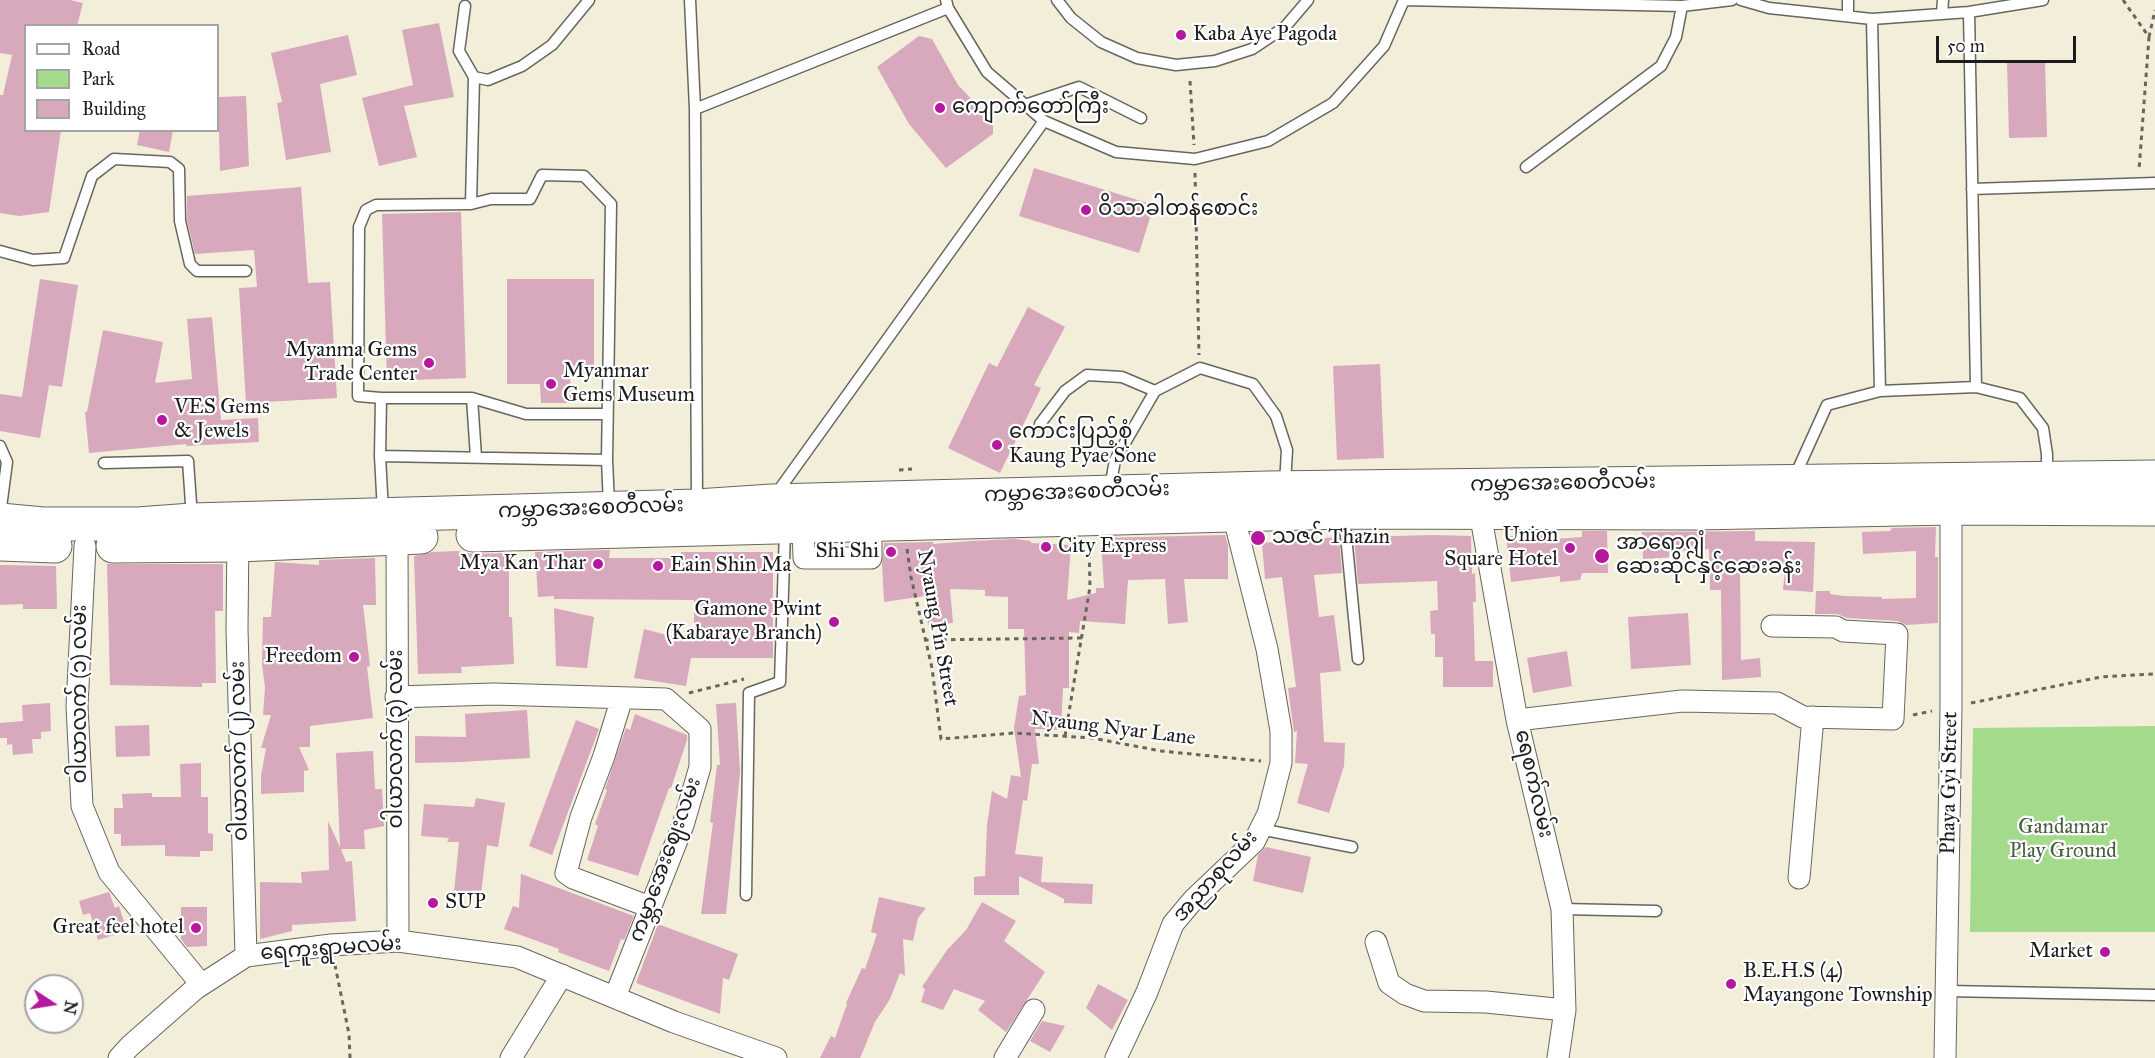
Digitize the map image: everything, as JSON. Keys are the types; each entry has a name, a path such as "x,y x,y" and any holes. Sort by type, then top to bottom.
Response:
{"main road":[{"name":"ကမ္ဘာအေးစေတီလမ်း","path":"392,523 697,518 1110,492 1285,488 1478,499 1696,497 1787,491 2043,488 2155,477"},
{"name":"ကမ္ဘာအေးစေတီလမ်း","path":"1787,491 1952,508 2043,488 2155,509"},
{"name":"ကမ္ဘာအေးစေတီလမ်း","path":"795,513 871,524 1344,512 1478,499"},
{"name":"ကမ္ဘာအေးစေတီလမ်း","path":"0,544 85,546 238,532 291,531 609,508 697,518"},
{"name":"ကမ္ဘာအေးစေတီလမ်း","path":"0,518 43,524 138,524 192,520 238,532"}],"street":[{"name":"ရေစက်လမ်း","path":"1478,499 1517,720 1562,909 1565,1010 1558,1058"},
{"name":"Phaya Gyi Street","path":"1945,1058 1952,508"},
{"name":"အညာစုလမ်း","path":"1116,1058 1147,992 1173,924 1194,899 1254,842 1268,814 1281,763 1281,731 1267,650 1233,514"},
{"name":"ဝါယာလက် (၃) လမ်း","path":"392,523 398,941"},
{"name":"ဝါယာလက် (၂) လမ်း","path":"238,532 238,640 246,956"},
{"name":"ဝါယာလက် (၁) လမ်း","path":"85,546 77,706 82,806 109,872 201,984"},
{"path":"1517,720 1682,701 1777,703 1803,717 1893,719 1897,634 1843,631 1836,627 1772,626"},
{"path":"396,697 495,694 666,699"},
{"path":"622,698 604,756 581,817 566,873 573,878 650,907"},
{"name":"ကမ္ဘာအေးဈေးလမ်း","path":"615,997 683,825 700,766 700,729 666,699"},
{"path":"1799,878 1813,717"},
{"name":"ရေကူးရွာမလမ်း","path":"119,1058 201,984 246,956 331,945 398,941 517,957 674,1022 776,1058"},
{"path":"1376,942 1389,983 1406,994 1424,1001 1486,1002 1565,1010"},
{"path":"512,1058 562,975"},
{"path":"1005,1058 1034,1010"}],"lane":[{"path":"474,77 488,80 522,66 552,45 589,0"},
{"path":"690,0 694,110 697,518"},
{"path":"1057,0 1071,18 1101,42 1137,58 1176,65 1215,61 1252,49 1284,27 1308,0"},
{"path":"694,110 947,4 987,72 1044,121 1116,152 1195,159 1268,141 1333,103 1384,46 1404,0 1682,6 1732,0"},
{"path":"1741,0 1769,8 1872,19 1969,12 2043,0"},
{"path":"1848,0 1848,16"},
{"path":"1942,14 1943,0"},
{"path":"465,6 459,51 474,77 471,204"},
{"path":"1526,167 1661,66 1676,37 1682,6"},
{"path":"1969,12 1976,387"},
{"path":"1872,19 1880,391"},
{"path":"1025,105 1078,87 1141,118"},
{"path":"746,895 749,693 780,682 795,513 1044,121"},
{"path":"0,251 33,260 64,258 93,176 114,159 170,162 179,169 180,221 190,264 197,271 246,271"},
{"path":"608,414 526,414 472,398 358,396 359,227 366,210 376,205 471,204 491,199 530,199 542,175 584,176 611,204 608,414 607,460 609,508"},
{"path":"1972,189 2155,183"},
{"path":"1110,492 1115,460 1155,391 1200,368 1253,384 1276,416 1287,450 1285,488"},
{"path":"1040,424 1065,390 1087,375 1122,377 1155,391"},
{"path":"1787,491 1827,405 1880,391 1976,387 2020,398 2043,428 2047,454 2043,488"},
{"path":"381,398 380,456 392,523"},
{"path":"472,398 476,457"},
{"path":"0,446 8,462 0,518"},
{"path":"380,456 607,460"},
{"path":"104,464 188,461 192,520"},
{"path":"1344,512 1358,659"},
{"path":"1260,829 1352,847"},
{"path":"1562,909 1656,910"},
{"path":"1947,991 2155,995"}],"path":[{"path":"2123,0 2149,37"},
{"path":"2138,183 2149,37 2155,10"},
{"path":"1190,81 1195,159 1200,368"},
{"path":"1065,736 1090,587 1088,519"},
{"name":"Nyaung Pin Street","path":"904,523 911,576 932,668 941,739"},
{"path":"924,640 1082,638"},
{"path":"666,699 720,686 780,667"},
{"path":"1893,719 2101,677 2155,674"},
{"name":"Nyaung Nyar Lane","path":"941,739 1014,733 1065,736 1092,738 1161,751 1281,763"},
{"path":"331,945 348,1034 350,1058"}],"green space":[{"name":"Gandamar Play Ground","path":"2155,726 2155,932 1970,932 1973,728"}],"building":[{"path":"0,0 70,0 83,3 78,24 24,24 24,132 61,132 49,212 19,216 0,213 0,95 3,95 12,55 0,53"},
{"path":"439,23 454,97 404,106 417,157 379,166 362,98 413,85 402,30"},
{"path":"348,35 357,75 320,84 331,152 286,160 277,103 282,102 271,53"},
{"name":"ကျောက်တော်ကြီး","path":"919,36 932,39 958,85 993,122 993,134 946,168 909,124 877,67"},
{"path":"2045,61 2047,137 2009,138 2007,62"},
{"path":"246,96 249,166 220,171 219,97"},
{"path":"140,132 173,132 169,152 137,145"},
{"name":"ဝိသာခါတန်စောင်း","path":"1034,168 1154,205 1139,253 1019,216"},
{"path":"301,187 308,283 330,282 337,398 246,403 239,288 257,287 254,250 195,254 187,220 187,196"},
{"path":"461,212 466,378 387,381 382,214"},
{"path":"40,279 78,285 62,387 49,385 40,438 0,431 0,394 22,397"},
{"path":"507,279 594,279 594,375 570,375 571,403 541,403 540,384 507,384"},
{"path":"1028,307 1065,327 1034,385 1041,388 1000,473 948,448 989,363 997,367"},
{"path":"212,317 221,420 258,418 259,442 186,446 186,444 89,453 85,412 87,412 103,330 163,342 155,383 192,379 187,319"},
{"path":"1380,364 1384,458 1337,460 1333,366"},
{"path":"1936,527 1938,623 1906,625 1898,621 1847,618 1837,614 1815,614 1816,591 1830,591 1830,594 1844,596 1882,597 1882,599 1916,598 1916,551 1863,554 1862,532 1890,531 1892,528"},
{"path":"1553,531 1554,539 1582,537 1582,531 1607,531 1608,573 1582,573 1580,580 1560,582 1560,576 1511,582 1506,537"},
{"path":"1755,531 1755,541 1815,542 1813,592 1783,590 1785,570 1773,570 1773,566 1740,569 1741,660 1760,658 1761,677 1722,680 1721,590 1710,590 1709,549 1676,551 1676,557 1643,559 1642,532"},
{"path":"1225,535 1228,545 1228,579 1184,579 1188,622 1168,624 1165,579 1128,580 1125,624 1080,621 1079,633 1069,632 1069,688 1063,688 1061,730 1035,729 1039,764 1032,764 1027,801 1023,800 1015,854 1043,857 1041,882 1093,884 1092,904 1064,903 1064,899 1019,876 1019,895 974,895 974,877 985,876 987,825 992,791 1007,799 1011,775 1021,777 1014,728 1019,696 1026,695 1024,629 1008,629 1008,597 985,596 985,590 950,589 953,623 928,625 925,596 884,602 882,564 884,543 933,542 933,544 1015,539 1031,541 1031,543 1071,545 1067,600 1096,593 1096,588 1104,588 1101,538"},
{"path":"1471,536 1472,574 1475,573 1476,602 1473,602 1475,661 1493,661 1493,687 1443,687 1443,657 1435,657 1435,634 1431,634 1430,611 1438,610 1437,581 1358,584 1354,537"},
{"path":"1339,537 1342,573 1314,575 1319,617 1334,615 1341,671 1320,673 1324,742 1345,743 1344,766 1329,813 1297,803 1308,764 1295,763 1297,731 1294,732 1288,688 1296,687 1282,577 1265,579 1262,543"},
{"path":"610,550 609,558 681,558 681,552 773,552 773,658 691,658 686,686 634,678 644,629 694,642 694,600 538,597 535,552"},
{"path":"457,551 473,554 509,553 509,617 512,617 514,664 461,667 462,673 418,674 414,556 432,552"},
{"path":"375,558 376,605 363,605 373,718 310,726 310,747 299,747 309,770 304,771 304,792 261,794 261,776 266,748 261,748 271,715 263,715 265,687 262,665 263,617 271,617 275,562 319,565 319,560"},
{"path":"107,564 223,564 223,611 215,611 216,683 202,683 202,687 110,685"},
{"path":"0,565 56,566 57,609 23,609 23,604 0,605"},
{"path":"554,608 594,617 587,668 556,666"},
{"path":"1688,613 1691,665 1631,669 1628,617"},
{"path":"1567,651 1572,686 1533,693 1527,658"},
{"path":"50,703 51,731 41,732 41,739 32,739 33,753 13,755 12,744 7,745 7,738 0,738 0,723 23,721 22,705"},
{"path":"736,703 740,772 726,914 701,914 713,823 710,822 717,765 720,765 716,704"},
{"path":"527,710 530,758 415,763 415,736 466,737 465,714"},
{"path":"635,714 687,735 671,788 669,788 638,876 587,860 598,826 595,824 607,790 605,789 626,728 630,730"},
{"path":"576,720 599,729 552,855 529,846"},
{"path":"149,725 150,756 116,757 115,726"},
{"path":"373,751 375,789 382,789 384,826 364,830 365,849 341,849 346,862 352,861 356,921 292,925 292,931 260,939 260,882 302,883 301,872 329,870 328,821 340,847 336,753"},
{"path":"201,763 201,797 208,797 208,833 213,834 213,851 200,851 200,857 165,856 165,845 121,846 121,834 114,834 114,808 123,808 122,794 152,793 152,797 181,797 180,764"},
{"path":"476,798 505,803 498,847 487,845 481,894 454,892 459,842 447,842 449,838 421,836 424,804 474,807"},
{"path":"1266,847 1311,857 1303,893 1253,881 1258,855"},
{"path":"521,874 634,916 624,940 621,939 609,971 558,952 559,949 504,929 513,906 519,908"},
{"path":"109,892 115,908 119,906 127,931 98,940 90,913 83,915 79,901"},
{"path":"879,897 926,908 918,918 913,941 903,939 905,976 900,973 890,999 875,1022 860,1058 820,1058 831,1036 835,1038 846,1003 862,968 865,969 877,934 871,932"},
{"path":"982,902 1016,921 1004,941 1045,972 1006,1032 978,1010 985,1001 954,989 943,1010 921,1002 925,989 922,987 947,950 966,930"},
{"path":"181,907 207,907 207,946 187,947 181,939"},
{"path":"658,924 738,954 729,980 723,978 720,1014 636,983"},
{"path":"1098,984 1128,1000 1112,1030 1086,1008"},
{"path":"1042,1021 1065,1026 1050,1052 1030,1041"}],"place":[{"name":"Kaba Aye Pagoda","path":"1181,35"},
{"name":"ကျောက်တော်ကြီး","path":"940,108"},
{"name":"ဝိသာခါတန်စောင်း","path":"1086,210"},
{"name":"Myanma Gems Trade Center","path":"429,363"},
{"name":"Myanmar Gems Museum","path":"551,384"},
{"name":"VES Gems & Jewels","path":"162,420"},
{"name":"ကောင်းပြည့်စုံ Kaung Pyae Sone","path":"997,445"},
{"name":"သဇင် Thazin","path":"1258,538"},
{"name":"City Express","path":"1046,547"},
{"name":"Union Square Hotel","path":"1570,548"},
{"name":"Shi Shi","path":"891,552"},
{"name":"အာရောဂျံ ဆေးဆိုင်နှင့်ဆေးခန်း","path":"1602,556"},
{"name":"Mya Kan Thar","path":"598,564"},
{"name":"Eain Shin Ma","path":"658,566"},
{"name":"Gamone Pwint (Kabaraye Branch)","path":"834,622"},
{"name":"Freedom","path":"354,657"},
{"name":"SUP","path":"433,903"},
{"name":"Great feel hotel","path":"196,928"},
{"name":"Market","path":"2105,952"},
{"name":"B.E.H.S (4) Mayangone Township","path":"1731,984"}]}
